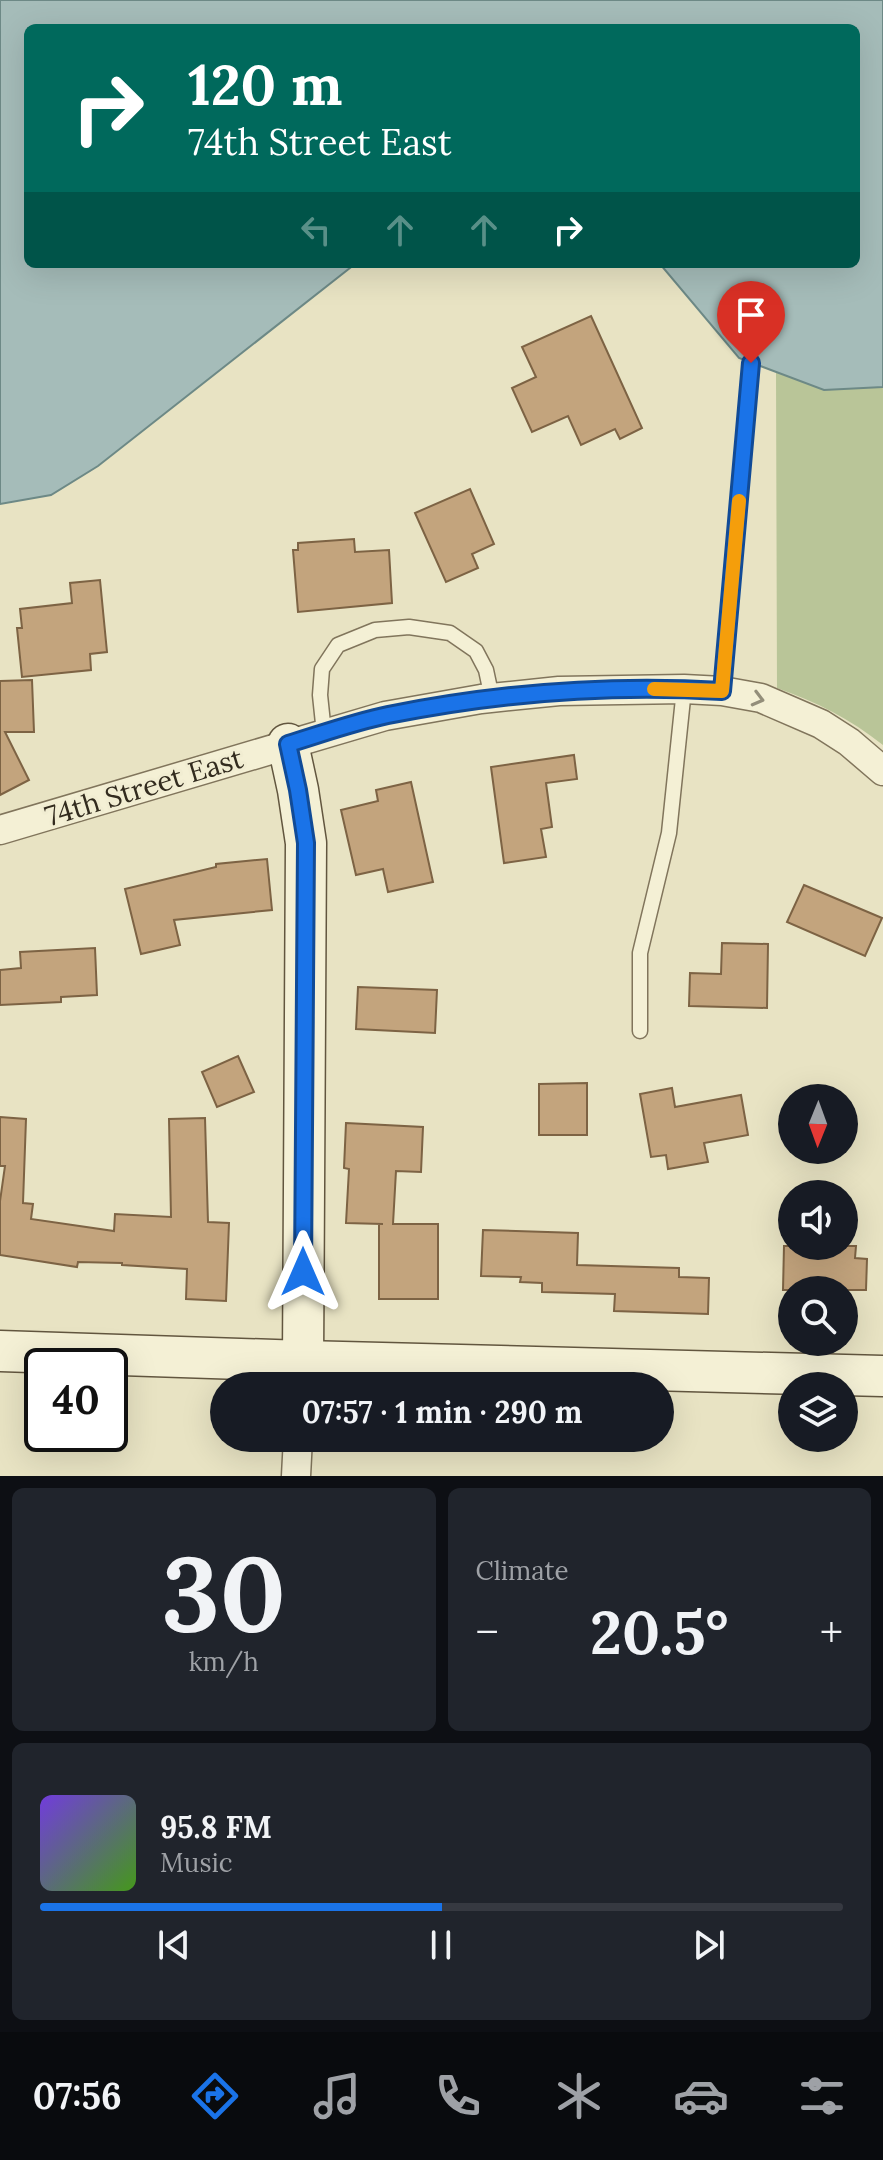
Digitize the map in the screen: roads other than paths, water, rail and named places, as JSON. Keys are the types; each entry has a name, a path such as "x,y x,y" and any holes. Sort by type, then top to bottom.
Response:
{"street":[{"name":"74th Street East","path":"0,830 385,716 492,698 559,691 684,689 722,691 761,698 821,724 849,742 883,771"},
{"path":"302,1372 306,843 298,790 306,738"},
{"path":"0,1351 276,1372"},
{"path":"674,1375 883,1376"},
{"path":"296,1476 297,1452"}],"lane":[{"path":"722,691 751,363"},
{"path":"306,738 320,695 322,669 338,645 375,630 409,627 450,633 476,651 486,670 492,698"},
{"path":"640,1031 640,953 669,833 684,689"}],"water":[{"path":"0,0 883,0 883,387 824,390 739,358 663,268 860,268 860,24 24,24 24,268 350,268 98,466 51,495 0,504"}]}
